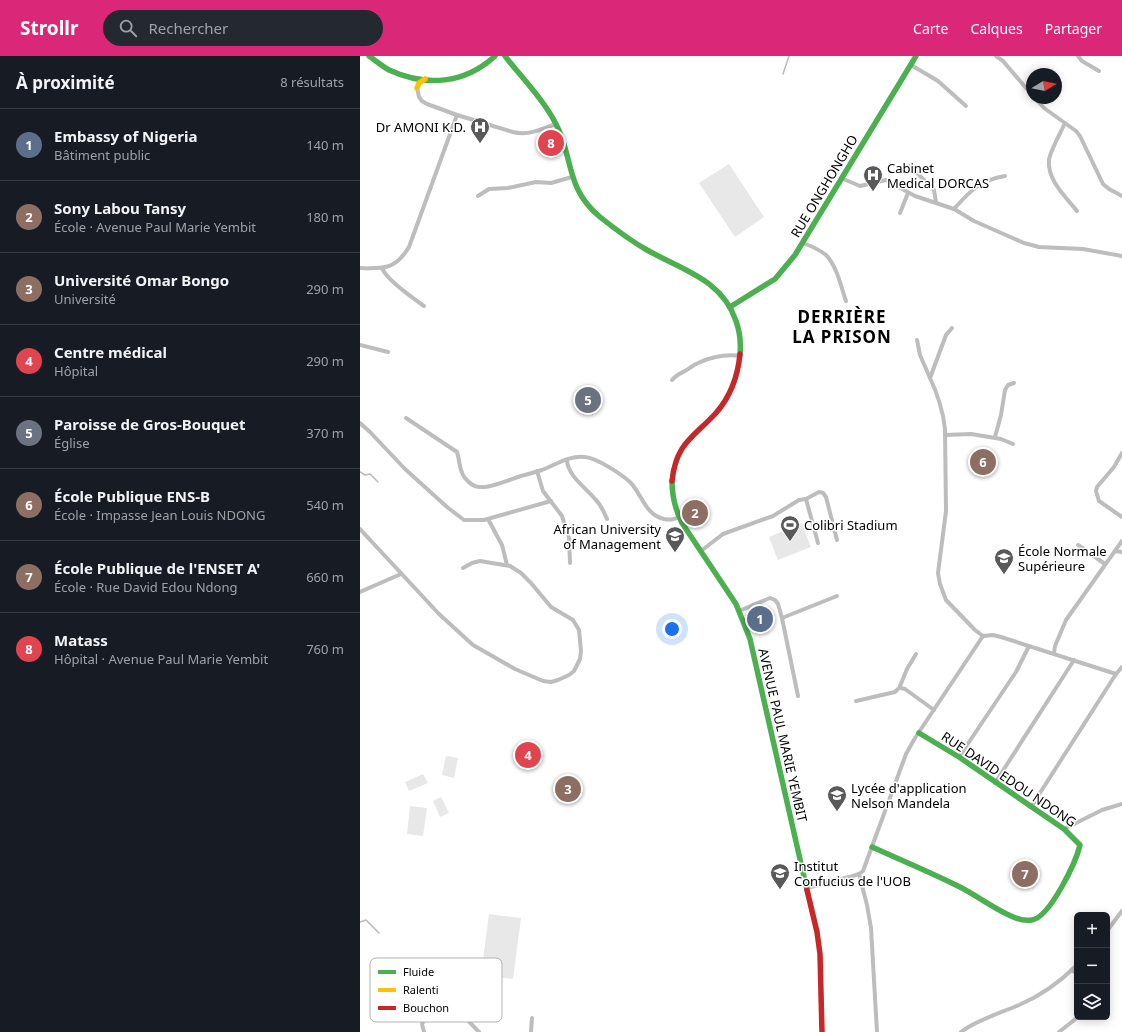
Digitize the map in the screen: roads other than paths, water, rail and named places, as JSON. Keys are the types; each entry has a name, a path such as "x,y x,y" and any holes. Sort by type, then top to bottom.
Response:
{"main road":[{"path":"369,56 389,69 412,78 425,79 449,79 468,75 484,67 495,56"},
{"name":"AVENUE PAUL MARIE YEMBIT","path":"505,56 544,105 556,124 564,145 572,177 580,196 596,214 613,227 647,250 706,281 717,289 730,307 738,327 741,339 740,356 733,384 722,405 686,442 677,457 672,492 673,502 679,517 739,610 747,629 819,946 822,1032"},
{"name":"RUE ONGHONGHO","path":"730,307 775,279 795,255 916,56"},
{"path":"412,78 417,88"},
{"path":"417,88 419,83 425,79"},
{"name":"RUE DAVID EDOU NDONG","path":"872,847 959,886 1012,917 1028,920 1036,918 1054,899 1062,887 1078,854 1080,845 1064,829 959,757 919,733"}],"street":[{"path":"996,56 1003,61 1026,88"},
{"path":"1078,56 1082,61 1099,71"},
{"path":"911,65 938,81 966,106"},
{"path":"417,88 419,97 422,101 457,115 520,134 530,133 556,124"},
{"path":"1040,104 1076,131 1080,136 1103,184 1122,196"},
{"path":"360,268 382,268 394,265 404,255 409,247 457,115"},
{"path":"1065,123 1049,160 1050,170 1058,188 1077,211"},
{"path":"910,166 934,190 936,202"},
{"path":"954,209 971,190 983,182 1005,176"},
{"path":"478,196 489,189 508,188 534,182 551,183 572,177"},
{"path":"841,178 860,186 867,186 886,180 908,193 954,209 974,221 1024,243 1039,247 1083,249 1122,256"},
{"path":"900,213 908,193"},
{"path":"803,243 827,256 836,272 846,301"},
{"path":"382,268 384,273 424,306"},
{"path":"930,378 946,335 952,328"},
{"path":"917,340 920,355 939,397 945,429 946,511 938,574 946,600 975,630 983,636 993,636 1054,653 1116,674"},
{"path":"360,345 388,352"},
{"path":"672,380 679,373 698,363 729,355 740,356"},
{"path":"995,437 1001,415 1005,390 1008,385 1014,383"},
{"path":"406,418 457,452 462,473 474,486 491,486 567,460 587,457 596,460 629,481 653,514 668,520 673,520 679,517"},
{"path":"360,423 405,469 455,513 467,521 488,519 551,501"},
{"path":"945,435 971,434 995,437 1014,444"},
{"path":"1122,453 1114,468 1097,487 1096,492 1099,501 1122,517"},
{"path":"567,460 570,471 596,499 607,519"},
{"path":"537,471 541,486 559,511 564,522 570,545 570,563"},
{"path":"701,551 723,534 781,512 799,500 806,499 819,492 825,494 837,540"},
{"path":"806,499 818,543"},
{"path":"488,519 502,545 506,565"},
{"path":"360,529 439,614 473,645 492,657 543,681 554,681 569,675 576,668 581,655 580,635 575,622 551,607 526,578 516,569 506,565 480,561 472,563 464,568"},
{"path":"1054,653 1055,646 1066,620 1122,541"},
{"path":"1078,545 1105,564"},
{"path":"1115,551 1122,552"},
{"path":"360,592 401,574"},
{"path":"782,618 837,596"},
{"path":"739,610 770,598 775,600 778,604 798,696"},
{"path":"807,888 858,874 863,871 906,754 983,636"},
{"path":"959,757 1016,672 1029,646"},
{"path":"856,701 895,692 900,687 907,669 916,654"},
{"path":"995,783 1074,660"},
{"path":"1031,807 1116,674 1122,667"},
{"path":"900,687 905,688 934,710"},
{"path":"1064,829 1102,810 1122,804"},
{"path":"858,874 863,889 870,923 874,964 876,1032"},
{"path":"1110,926 1122,911"},
{"path":"961,1032 973,1025 1023,1003 1047,989 1072,970"},
{"path":"531,1032 532,1018"},
{"path":"1059,1032 1074,1020"},
{"path":"423,1022 422,1024 424,1032"},
{"path":"469,1022 479,1032"}],"waterway":[{"path":"783,74 789,56"},
{"path":"360,472 365,475 370,474 378,482"},
{"path":"360,922 366,920 379,933"}],"place":[{"name":"Matass","path":"551,143"},
{"name":"Dr AMONI K.D.","path":"480,144"},
{"name":"Cabinet Medical DORCAS","path":"873,192"},
{"name":"Paroisse de Gros-Bouquet","path":"588,400"},
{"name":"École Publique ENS-B","path":"983,462"},
{"name":"Sony Labou Tansy","path":"695,513"},
{"name":"Colibri Stadium","path":"790,542"},
{"name":"African University of Management","path":"675,553"},
{"name":"École Normale Supérieure","path":"1004,575"},
{"name":"Embassy of Nigeria","path":"760,619"},
{"name":"Centre médical","path":"528,755"},
{"name":"Université Omar Bongo","path":"568,789"},
{"name":"Lycée d'application Nelson Mandela","path":"837,812"},
{"name":"École Publique de l'ENSET A'","path":"1025,874"},
{"name":"Institut Confucius de l'UOB","path":"780,890"}],"district":[{"name":"DERRIÈRE LA PRISON","path":"842,326"}]}
